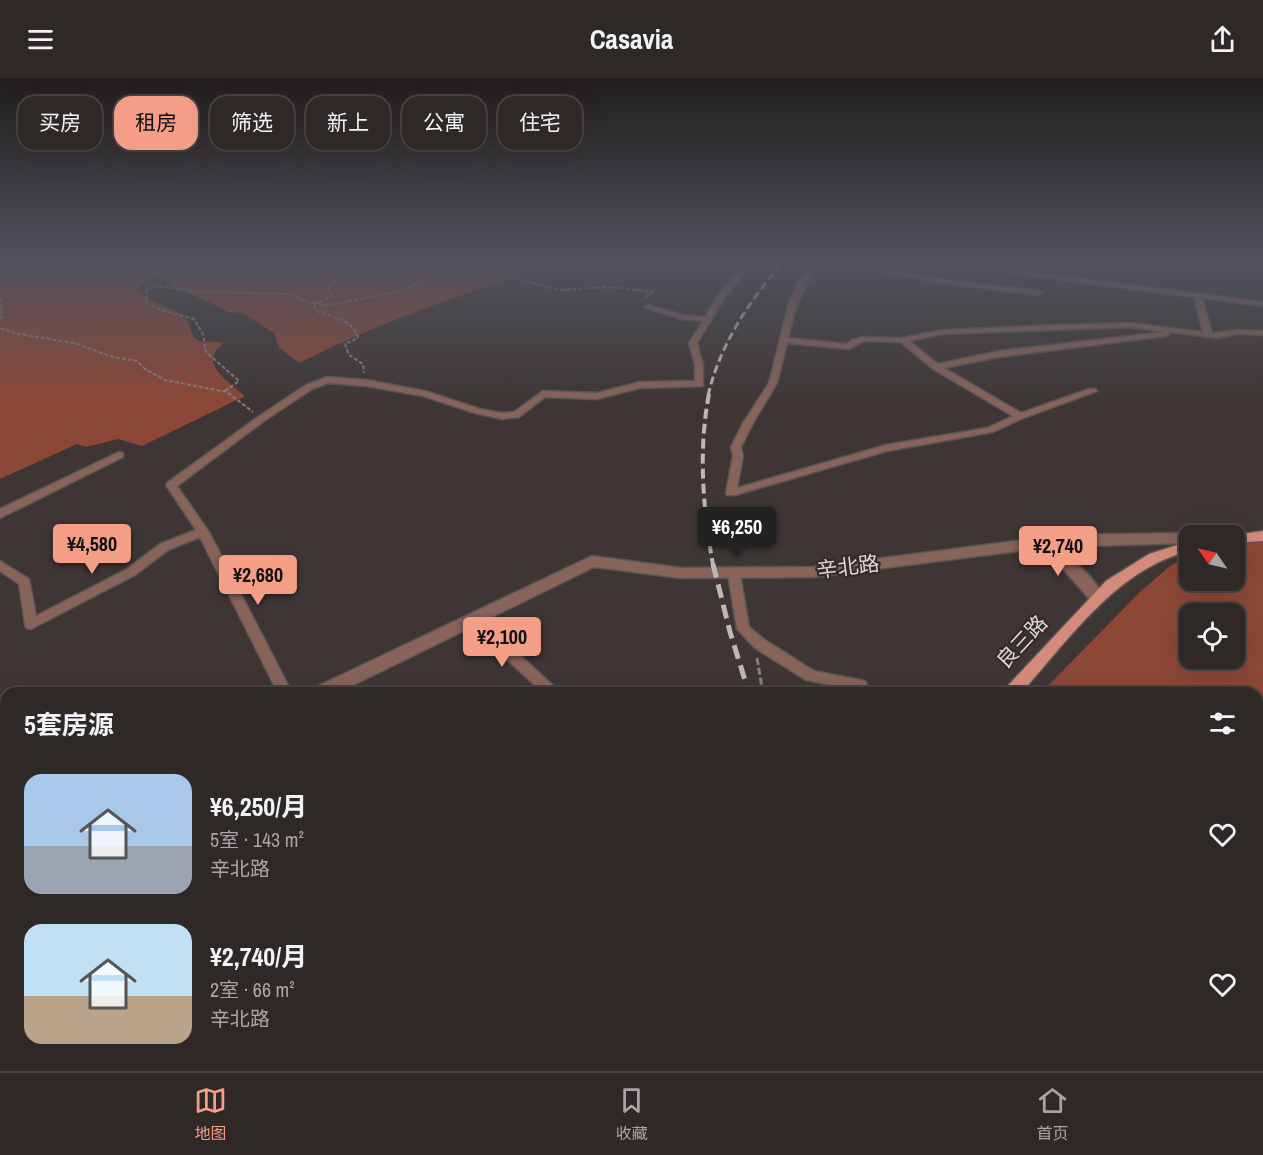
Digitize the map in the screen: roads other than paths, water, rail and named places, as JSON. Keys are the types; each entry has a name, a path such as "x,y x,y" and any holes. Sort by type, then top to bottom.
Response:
{"main road":[{"path":"1245,537 1263,536"},
{"name":"良三路","path":"1015,687 1097,598 1134,569 1154,558 1179,550"}],"street":[{"path":"663,311 682,317 707,319"},
{"path":"282,687 203,532 171,484 261,419 319,382 327,380 373,384 425,394 502,416 516,415 543,394 597,396 640,386 700,384 699,365 693,343 713,311"},
{"path":"791,311 786,340 773,383 736,447 738,456 730,493 886,448 990,430 1020,416 1092,391"},
{"path":"1202,311 1208,334"},
{"path":"786,340 849,347 854,342 863,339 903,340 942,332 1059,327 1131,326 1208,334 1263,333"},
{"path":"936,367 999,354 1165,335 1170,331"},
{"path":"903,340 936,367 1020,416"},
{"path":"0,514 119,455"},
{"path":"0,565 25,582 31,624 131,572 164,547 203,532"},
{"name":"辛北路","path":"333,687 592,561 663,571 734,574 813,572 1083,539 1179,538"},
{"path":"1026,545 1052,553 1066,561 1087,583 1097,598"},
{"path":"734,574 743,629 753,638 811,676 860,684"},
{"path":"473,620 546,687"}],"railway":[{"path":"708,396 719,360 745,311"},
{"path":"709,394 704,437 703,480 713,565"},
{"path":"713,564 730,632 747,687"}]}
